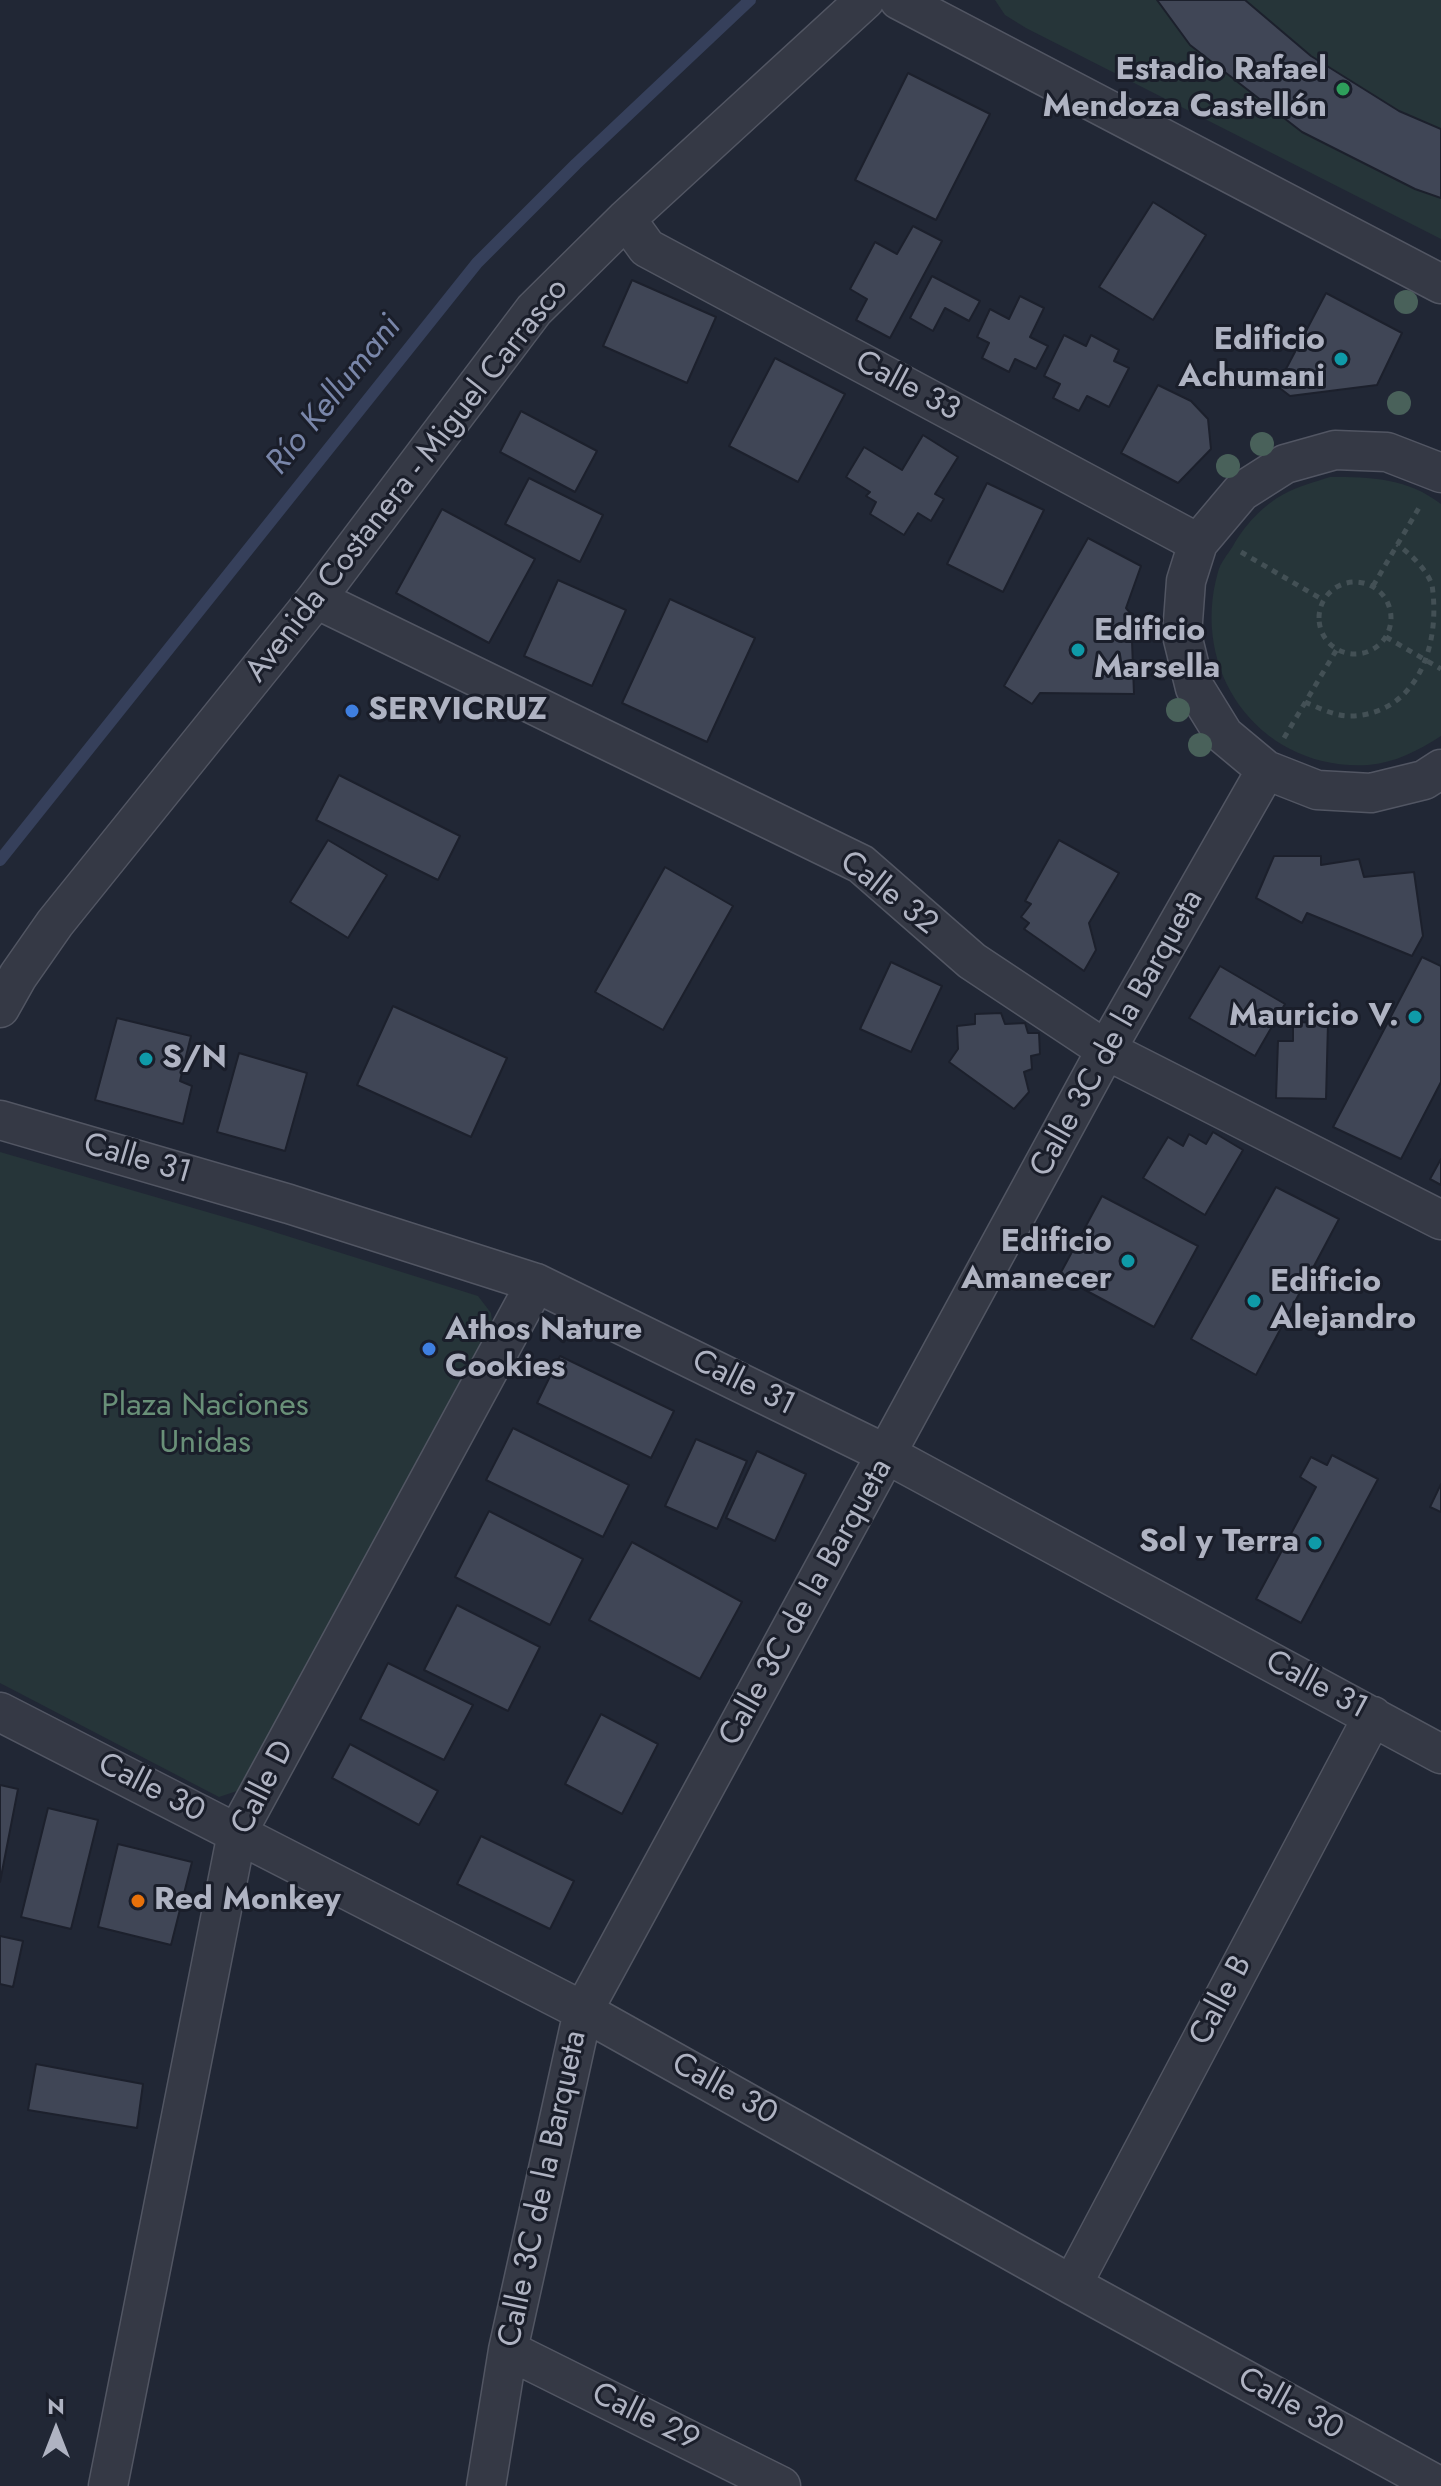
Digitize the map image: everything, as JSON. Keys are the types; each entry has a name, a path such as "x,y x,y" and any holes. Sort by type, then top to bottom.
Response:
{"street":[{"name":"Avenida Costanera - Miguel Carrasco","path":"0,1008 55,923 316,599 534,310 626,219 865,0"},
{"path":"899,0 1441,284"},
{"name":"Calle 33","path":"626,219 647,248 1198,543"},
{"path":"1439,467 1387,452 1335,450 1285,464 1241,492 1198,543 1186,581 1182,635 1195,688 1224,735 1266,770 1317,790 1371,793 1424,780 1441,769"},
{"name":"Calle 32","path":"316,599 861,864 972,961 1106,1050 1441,1220"},
{"name":"Calle 3C de la Barqueta","path":"486,2486 508,2350 583,2011 1106,1050 1266,770"},
{"name":"Calle 31","path":"0,1120 289,1204 536,1283 888,1455 1441,1754"},
{"name":"Calle D","path":"108,2486 237,1833 536,1283"},
{"name":"Calle 30","path":"0,1712 583,2011 1439,2486"},
{"name":"Calle B","path":"1072,2285 1373,1716"},
{"name":"Calle 29","path":"508,2350 781,2486"}],"path":[{"path":"1373,586 1427,494 1439,467"},
{"path":"1198,543 1232,547 1323,600"},
{"path":"1305,702 1350,716 1375,711 1402,697 1422,677 1437,646 1439,610 1432,583 1416,559 1397,544"},
{"path":"1356,581 1373,586 1386,598 1391,609 1392,621 1386,637 1373,650 1362,654 1349,654 1337,649 1321,633 1318,620 1323,600 1333,588 1344,583 1356,581"},
{"path":"1386,637 1441,669"},
{"path":"1266,770 1337,649"}],"green space":[{"name":"Estadio Rafael Mendoza Castellón","path":"995,0 1441,0 1441,239 1026,28 1005,15"},
{"path":"1330,477 1402,484 1441,504 1441,736 1406,755 1378,764 1330,763 1295,752 1266,733 1242,709 1225,679 1214,646 1212,610 1218,572 1237,538 1276,499"},
{"name":"Plaza Naciones Unidas","path":"0,1152 252,1225 478,1296 491,1313 493,1329 237,1791 219,1797 0,1683"}],"building":[{"path":"1157,0 1245,0 1311,56 1399,111 1441,129 1441,198 1415,189 1302,132 1190,45"},
{"path":"908,73 990,114 936,220 855,180"},
{"path":"1153,202 1206,235 1153,320 1099,287"},
{"path":"913,226 942,241 890,338 856,320 867,299 850,289 875,242 897,254"},
{"path":"932,276 980,301 969,321 945,308 933,331 910,318"},
{"path":"632,280 716,317 687,383 603,346"},
{"name":"Edificio Achumani","path":"1326,293 1402,333 1377,385 1290,396 1277,386"},
{"path":"1020,296 1044,308 1030,337 1048,346 1036,369 1015,359 1009,372 982,358 989,343 977,337 990,309 1009,319"},
{"path":"1064,335 1086,346 1091,335 1119,350 1114,361 1129,368 1109,407 1087,396 1079,411 1053,398 1060,384 1044,376"},
{"path":"775,358 845,394 798,482 729,446"},
{"path":"1158,385 1191,401 1208,419 1211,449 1178,483 1121,453"},
{"path":"521,411 597,451 575,492 500,452"},
{"path":"923,435 958,457 935,494 944,499 931,521 918,513 904,535 870,514 876,502 866,496 870,492 846,477 864,447 902,470"},
{"path":"529,478 603,515 580,562 505,524"},
{"path":"987,483 1044,510 1003,592 947,564"},
{"path":"442,509 535,559 489,643 396,593"},
{"name":"Edificio Marsella","path":"1088,538 1141,566 1126,608 1131,614 1134,694 1040,693 1032,704 1004,686"},
{"path":"558,580 626,610 592,686 524,656"},
{"path":"670,599 755,638 707,742 622,703"},
{"path":"339,775 460,836 438,880 316,820"},
{"path":"328,840 387,875 348,938 290,902"},
{"path":"1059,840 1119,873 1089,923 1096,950 1084,971 1024,929 1029,923 1021,917 1031,904 1025,901"},
{"path":"1274,856 1321,856 1321,865 1359,859 1364,877 1414,872 1423,936 1412,956 1307,913 1302,923 1256,898"},
{"path":"665,867 733,906 663,1030 595,992"},
{"name":"Mauricio V.","path":"1422,957 1441,966 1441,1082 1401,1159 1333,1127"},
{"path":"891,962 942,986 911,1052 860,1029"},
{"path":"1220,966 1285,1004 1255,1056 1189,1018"},
{"path":"393,1006 507,1058 471,1137 357,1085"},
{"path":"1001,1013 1005,1024 1025,1023 1028,1033 1039,1033 1040,1054 1031,1056 1032,1069 1024,1072 1029,1092 1014,1109 949,1062 958,1049 957,1026 975,1024 975,1014"},
{"name":"S/N","path":"117,1018 191,1036 180,1081 192,1086 183,1124 95,1100"},
{"path":"1293,1022 1328,1023 1326,1099 1276,1098 1278,1041 1293,1041"},
{"path":"239,1053 307,1073 285,1151 217,1132"},
{"path":"1213,1132 1243,1150 1205,1215 1143,1178 1168,1137 1183,1146 1189,1134 1206,1144"},
{"path":"1441,1159 1441,1185 1430,1179"},
{"name":"Edificio Alejandro","path":"1276,1187 1339,1219 1256,1375 1191,1339"},
{"name":"Edificio Amanecer","path":"1102,1196 1198,1246 1154,1327 1059,1276"},
{"path":"560,1356 674,1411 651,1458 537,1403"},
{"path":"513,1428 629,1485 603,1537 486,1480"},
{"path":"696,1439 747,1461 717,1529 665,1506"},
{"path":"757,1451 806,1474 775,1541 726,1518"},
{"name":"Sol y Terra","path":"1332,1455 1378,1479 1301,1623 1256,1599 1316,1487 1300,1477 1311,1457 1327,1465"},
{"path":"1441,1484 1441,1512 1430,1507"},
{"path":"489,1511 583,1559 550,1625 455,1577"},
{"path":"632,1542 742,1602 700,1679 589,1620"},
{"path":"457,1605 540,1647 508,1711 424,1670"},
{"path":"388,1663 473,1705 444,1760 360,1719"},
{"path":"601,1714 658,1744 622,1814 565,1784"},
{"path":"350,1744 438,1791 419,1825 332,1778"},
{"path":"0,1785 18,1789 0,1882"},
{"path":"48,1808 98,1820 71,1929 21,1917"},
{"path":"481,1836 574,1881 550,1929 457,1884"},
{"path":"118,1844 192,1862 171,1945 98,1927"},
{"path":"0,1936 23,1941 13,1987 0,1984"},
{"path":"36,2064 143,2084 137,2128 28,2110"}],"waterway":[{"name":"Río Kellumani","path":"0,860 477,263 576,164 750,0"}],"place":[{"name":"Estadio Rafael Mendoza Castellón","path":"1343,89"},
{"name":"Edificio Achumani","path":"1341,359"},
{"name":"Edificio Marsella","path":"1078,650"},
{"name":"SERVICRUZ","path":"352,711"},
{"name":"Mauricio V.","path":"1415,1017"},
{"name":"S/N","path":"146,1059"},
{"name":"Edificio Amanecer","path":"1128,1261"},
{"name":"Edificio Alejandro","path":"1254,1301"},
{"name":"Athos Nature Cookies","path":"429,1349"},
{"name":"Sol y Terra","path":"1315,1543"},
{"name":"Red Monkey","path":"138,1901"}]}
